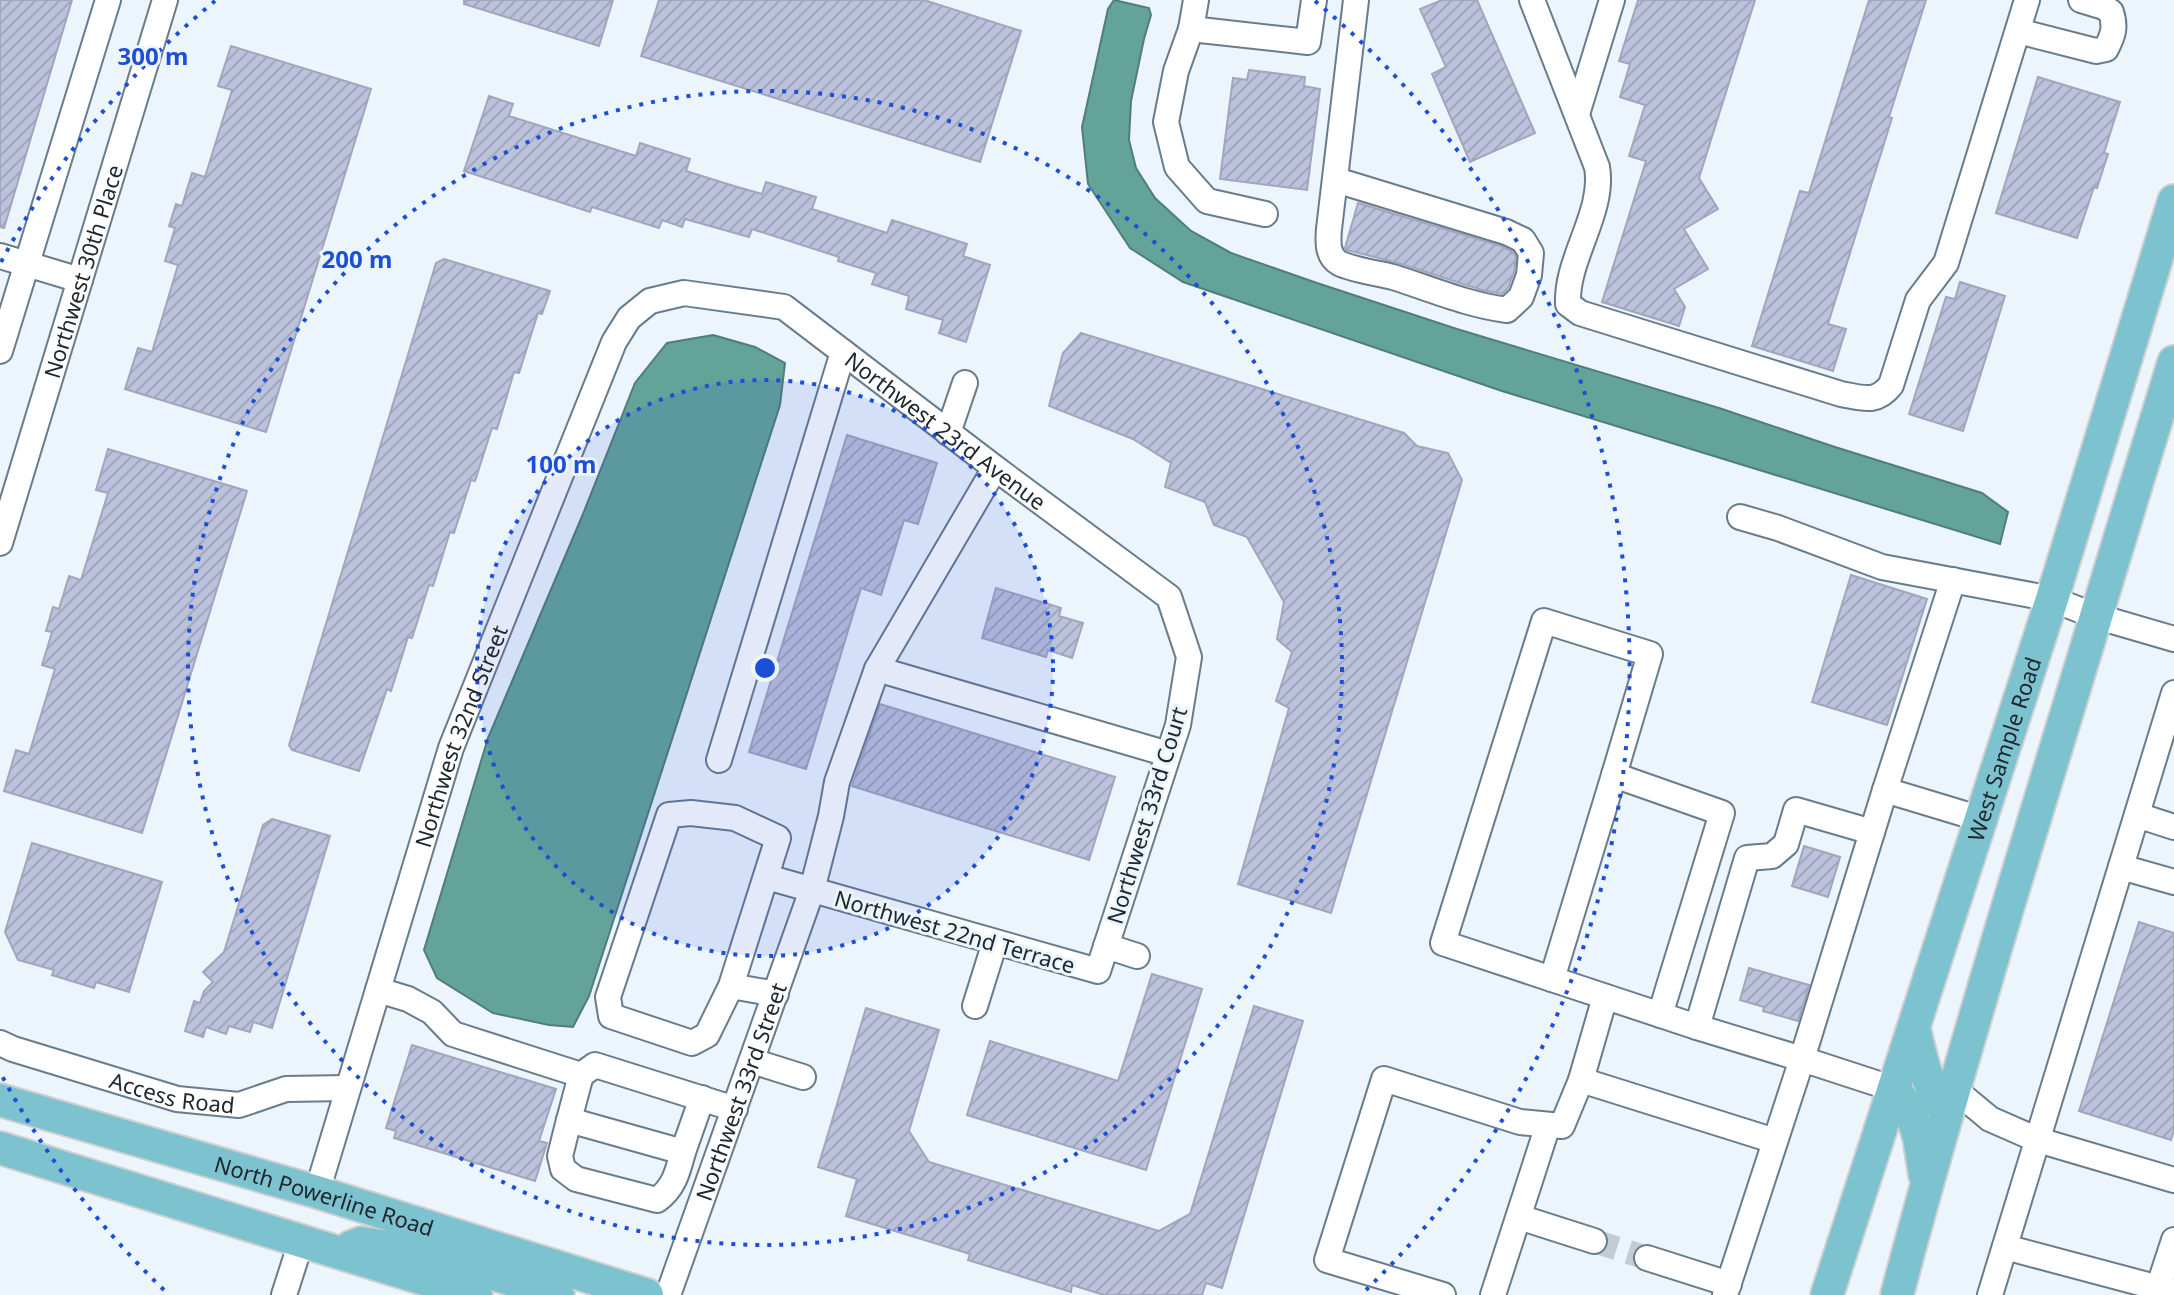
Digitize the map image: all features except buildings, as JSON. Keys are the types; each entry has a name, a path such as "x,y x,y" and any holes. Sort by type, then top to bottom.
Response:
{"main road":[{"name":"West Sample Road","path":"1827,1295 2052,599 2174,201"},
{"path":"1897,1295 1950,1101 2174,362"},
{"path":"1914,1028 1931,1091 1950,1101"},
{"path":"1894,1089 1911,1112 1919,1137 1926,1182"},
{"name":"North Powerline Road","path":"0,1100 317,1192 647,1295"},
{"path":"0,1148 476,1295"},
{"path":"337,1253 361,1243 387,1245 488,1272 558,1295"}],"street":[{"path":"0,351 108,0"},
{"name":"Northwest 30th Place","path":"0,543 165,0"},
{"path":"1196,0 1191,29 1176,71 1166,122 1177,167 1207,201 1265,214"},
{"path":"1191,29 1308,42 1314,0"},
{"path":"1336,180 1506,232 1523,240 1531,253 1529,275 1521,297 1507,310 1488,308 1337,262 1330,253 1328,244 1356,0"},
{"path":"1532,0 1597,167 1599,180 1597,196 1568,288 1568,304 1580,313 1841,394 1869,399 1883,395 1891,385 1918,300 1946,263 2027,0"},
{"path":"1577,114 1612,0"},
{"path":"2018,31 2096,51 2106,49 2114,34 2111,12 2081,0"},
{"path":"0,256 80,280"},
{"name":"Northwest 23rd Avenue","path":"650,301 684,293 784,307 1169,597 1189,657"},
{"name":"Northwest 32nd Street","path":"317,1192 451,748 614,342 629,318 650,301"},
{"path":"719,760 843,352"},
{"path":"948,433 965,383"},
{"name":"Northwest 33rd Street","path":"668,1295 812,890 837,782 877,669 995,468"},
{"path":"1740,517 1882,567 2052,599 2095,616 2174,639"},
{"path":"1647,1258 1727,1289 1953,580"},
{"path":"1552,979 1650,654 1544,621 1443,943 1697,1027 1894,1089"},
{"name":"Northwest 33rd Court","path":"1098,971 1178,725 1189,657"},
{"path":"877,669 1168,754"},
{"path":"1990,1295 2174,693"},
{"path":"1614,775 1722,813 1660,1015"},
{"path":"1885,790 1981,819"},
{"path":"1697,1027 1747,858 1772,856 1786,844 1796,810 1872,832"},
{"path":"691,813 735,818 778,838 731,986 707,1035 692,1043 611,1016 608,997 669,815 691,813"},
{"path":"2137,815 2174,827"},
{"path":"2121,867 2174,882"},
{"name":"Northwest 22nd Terrace","path":"767,877 1098,971"},
{"path":"975,1006 995,942"},
{"path":"1106,946 1137,956"},
{"path":"731,986 776,994"},
{"path":"378,990 408,999 432,1012 453,1034 581,1075"},
{"path":"1443,1295 1327,1260 1384,1079 1520,1122 1562,1126 1581,1080 1605,997"},
{"name":"Access Road","path":"0,1043 177,1099 239,1105 286,1089 348,1088"},
{"path":"752,1061 803,1077"},
{"path":"702,1098 676,1179 657,1200 576,1179 563,1169 560,1156 581,1075 595,1065 702,1098 735,1109"},
{"path":"1581,1080 1775,1141"},
{"path":"1950,1101 1997,1137 2038,1140 2174,1180"},
{"path":"569,1120 683,1152"},
{"path":"1493,1295 1548,1125"},
{"path":"1519,1217 1594,1241"},
{"path":"2005,1247 2163,1291 2174,1240"},
{"path":"284,1295 301,1242"}],"shaded area":[{"path":"1114,0 1149,8 1151,15 1131,101 1129,140 1136,168 1155,198 1191,231 1231,253 1317,283 1982,493 2008,512 2000,544 1502,391 1183,282 1130,248 1088,184 1082,127 1108,9"},
{"path":"713,335 755,347 785,363 780,405 589,996 573,1027 493,1013 437,978 424,950 488,738 635,383 667,343"}],"tunnel":[{"path":"1594,1241 1647,1258"}]}
